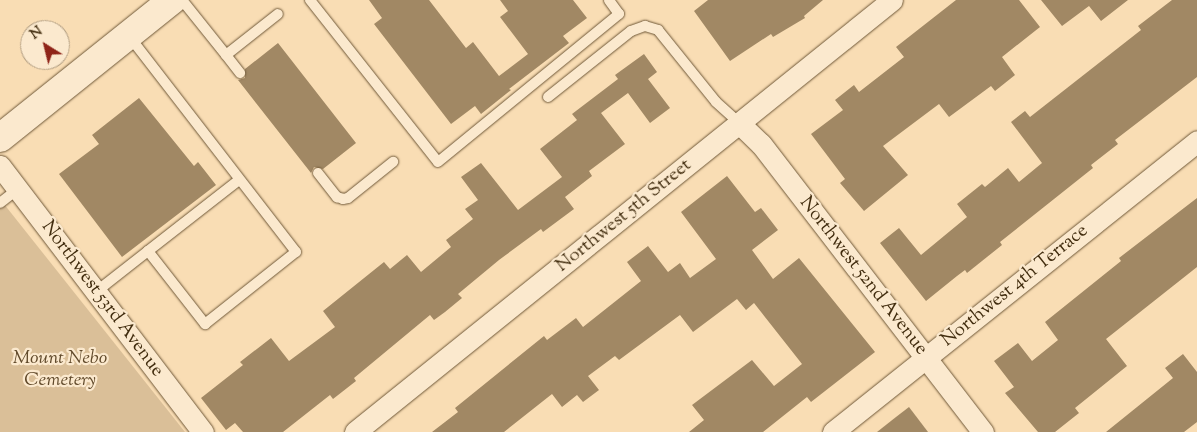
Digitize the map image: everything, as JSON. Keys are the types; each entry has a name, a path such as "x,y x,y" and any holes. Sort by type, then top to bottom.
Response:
{"main road":[{"path":"0,138 172,0"}],"street":[{"name":"Northwest 5th Street","path":"355,432 892,0"},
{"name":"Northwest 52nd Avenue","path":"739,123 761,144 983,432"},
{"name":"Northwest 4th Terrace","path":"834,432 1197,141"},
{"name":"Northwest 53rd Avenue","path":"0,166 19,188 202,432"}],"lane":[{"path":"182,0 240,73"},
{"path":"310,0 438,162 619,14 609,0"},
{"path":"226,56 278,14"},
{"path":"548,97 631,31 645,26 658,30 720,106 739,123"},
{"path":"128,35 296,252 205,324 148,251"},
{"path":"318,173 337,197 348,198 393,162"},
{"path":"97,291 239,180"},
{"path":"0,203 19,188"}],"green space":[{"name":"Mount Nebo Cemetery","path":"0,199 185,432 0,432"}],"building":[{"path":"369,0 429,0 466,48 473,42 499,76 528,54 500,17 508,11 500,0 573,0 587,18 563,36 569,43 509,89 511,90 481,114 475,106 451,124 374,24 382,18"},
{"path":"708,0 823,0 804,16 805,18 773,37 771,34 730,61 694,11"},
{"path":"956,0 1019,0 1040,27 1002,57 1015,75 995,91 991,86 949,117 939,104 883,146 908,175 864,211 840,183 845,179 811,134 843,110 835,100 854,85 859,92 904,57 896,47"},
{"path":"1041,0 1128,0 1101,21 1089,6 1062,26"},
{"path":"1172,0 1197,0 1197,77 1115,140 1118,144 1091,165 1093,168 1000,242 1002,245 967,273 965,270 926,301 880,243 899,228 921,255 967,217 957,204 982,184 985,187 1008,168 1019,182 1042,163 1011,122 1025,111 1030,117 1141,30 1138,26"},
{"path":"278,43 356,143 323,169 314,167 311,173 238,80 245,78 245,69"},
{"path":"644,54 657,72 648,79 670,108 650,123 628,93 601,113 625,144 589,171 592,176 565,197 574,209 543,232 541,229 499,260 458,294 462,298 445,312 434,320 430,315 354,378 356,381 333,399 330,395 283,432 243,432 235,423 226,430 201,398 243,365 240,362 271,338 289,361 335,327 323,311 384,262 390,269 407,255 421,272 451,247 446,240 473,219 465,209 478,200 461,177 481,163 518,210 562,177 540,149 577,120 572,114 618,79 615,75"},
{"path":"139,98 194,166 198,162 216,185 122,257 59,174 99,144 92,135"},
{"path":"727,176 755,212 761,208 778,230 752,250 773,279 799,258 875,352 811,402 807,397 763,432 689,432 704,420 692,405 752,360 774,386 802,364 754,303 746,310 737,299 693,332 680,315 619,360 615,356 588,376 599,390 583,402 577,395 562,407 552,394 504,432 432,432 458,412 455,408 544,336 547,340 576,318 583,327 641,281 627,262 648,246 668,272 680,263 690,278 716,259 681,212"},
{"path":"1197,198 1197,267 1106,339 1127,366 1075,408 1079,413 1055,432 1038,432 1005,393 1014,387 994,361 1018,343 1032,361 1058,340 1045,322 1121,261 1119,258"},
{"path":"1183,354 1197,372 1197,422 1184,432 1106,432 1173,378 1165,368"},
{"path":"909,407 928,432 877,432 896,417"}]}
